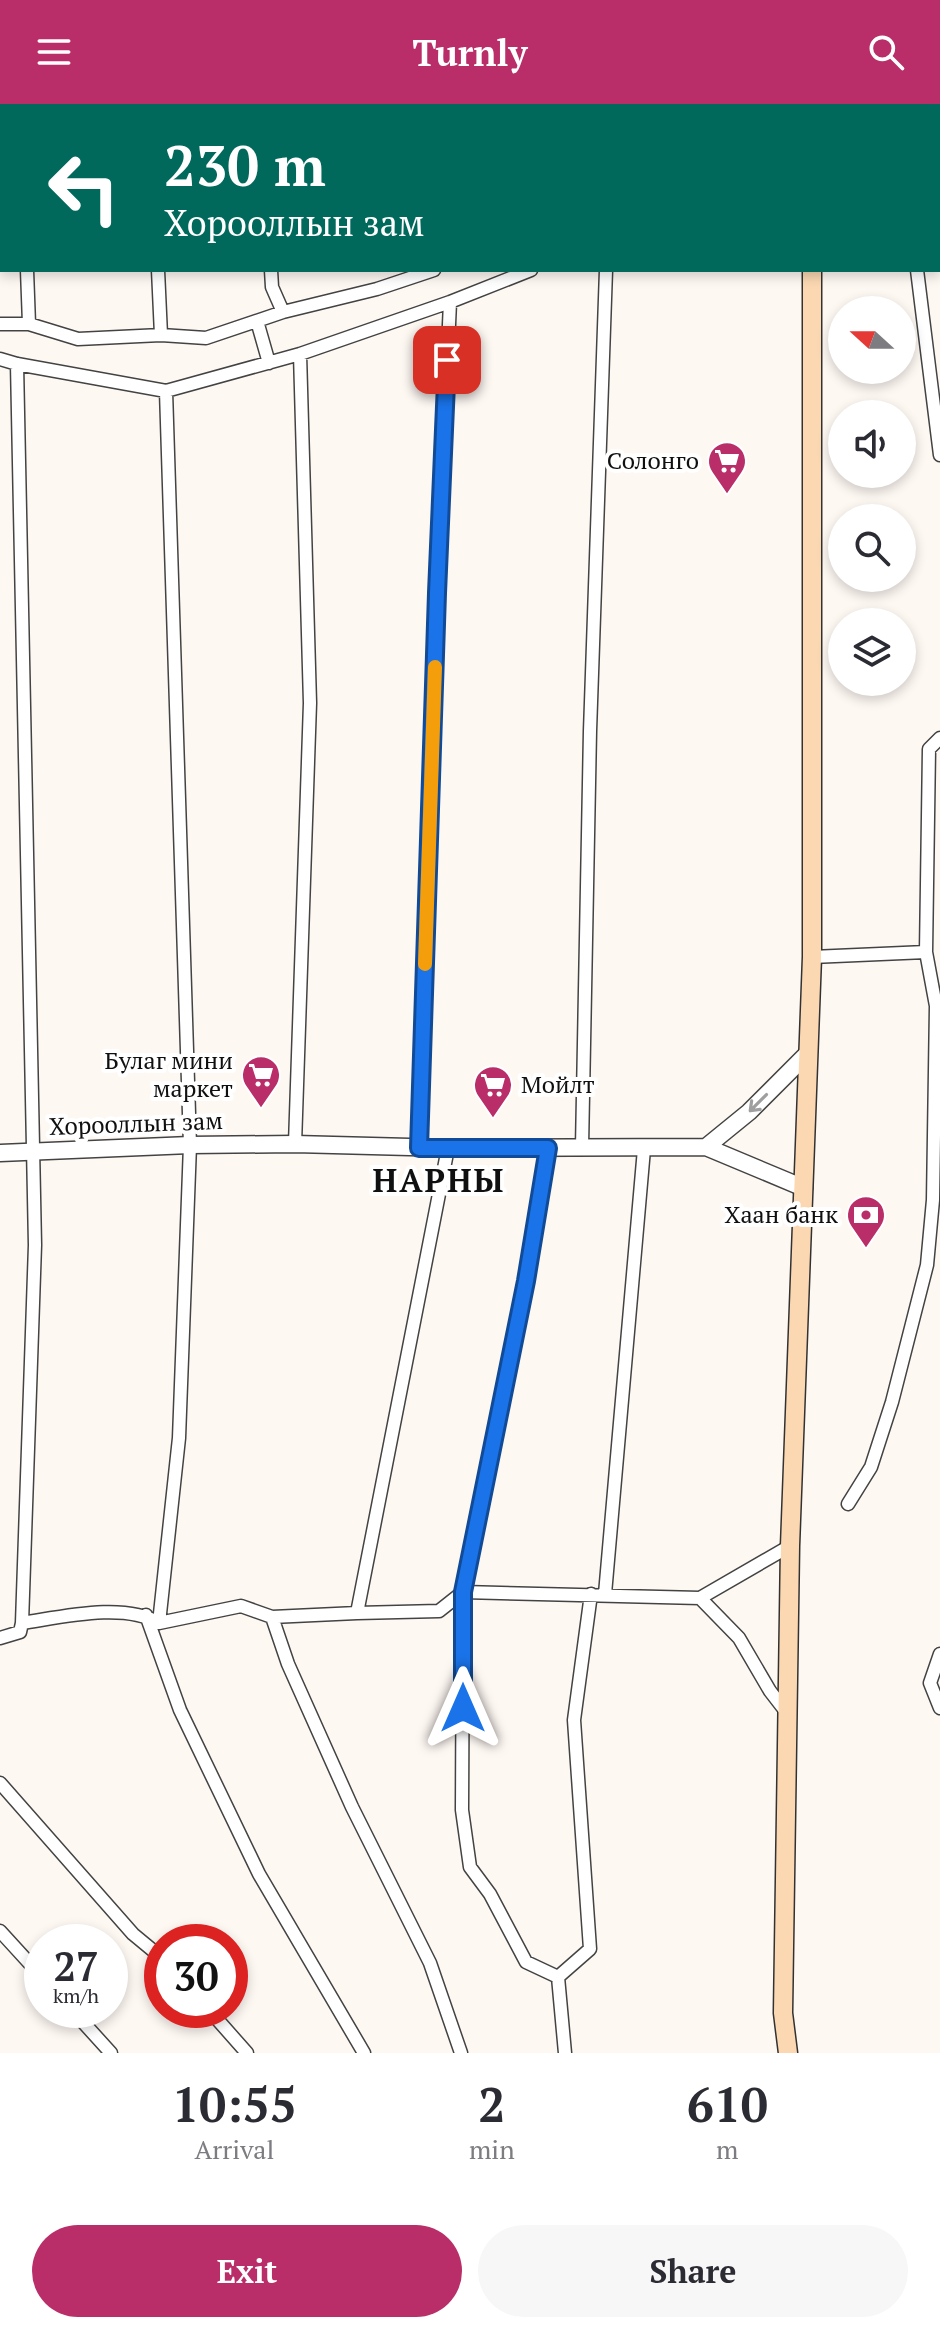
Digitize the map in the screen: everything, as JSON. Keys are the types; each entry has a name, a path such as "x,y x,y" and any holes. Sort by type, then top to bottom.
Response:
{"main road":[{"path":"788,2053 783,2013 790,1546 812,957 812,272"}],"street":[{"path":"27,272 29,324"},
{"path":"158,272 161,335"},
{"path":"271,272 272,287 283,312"},
{"path":"0,324 29,324 78,339 161,335 206,338 283,312 377,289 428,272"},
{"path":"0,359 166,391 300,354 526,272"},
{"path":"582,1147 590,731 606,272"},
{"path":"917,272 940,455"},
{"path":"419,1148 436,609 450,302"},
{"path":"257,321 269,363"},
{"path":"295,1144 310,703 300,354"},
{"path":"0,1638 20,1632 22,1623 35,1245 17,364"},
{"path":"159,1623 179,1438 190,1145 166,391"},
{"path":"848,1504 871,1467 896,1389 927,1265 933,1200 936,1006 926,952 929,749 940,738"},
{"path":"812,957 926,952"},
{"path":"706,1147 749,1112 807,1054"},
{"name":"Хорооллын зам","path":"0,1153 295,1144 419,1148 706,1147 804,1188"},
{"path":"357,1613 448,1148"},
{"path":"548,1148 526,1281 463,1592 462,1810 470,1867 490,1894 526,1962 558,1977"},
{"path":"605,1594 644,1149"},
{"path":"22,1623 93,1612 146,1615 159,1623 241,1606 272,1617 439,1611 463,1592 700,1598 790,1546"},
{"path":"558,1977 590,1949 574,1720 591,1594"},
{"path":"700,1598 739,1638 787,1714"},
{"path":"146,1615 180,1710 259,1874 364,2053"},
{"path":"272,1617 288,1664 352,1807 430,1963 461,2053"},
{"path":"940,1654 935,1683 940,1708"},
{"path":"0,1783 123,1923 144,1942"},
{"path":"0,1931 24,1957"},
{"path":"558,1977 565,2053"},
{"path":"88,2028 111,2053"},
{"path":"225,2028 247,2053"}],"slow traffic":[{"path":"425,964 435,667"}],"place":[{"name":"Солонго","path":"727,495"},
{"name":"Булаг мини маркет","path":"261,1109"},
{"name":"Мойлт","path":"493,1119"},
{"name":"Хаан банк","path":"866,1249"}],"district":[{"name":"НАРНЫ","path":"439,1181"}],"route":[{"path":"447,360 419,1148 548,1148 526,1281 463,1592 463,1708"}]}
